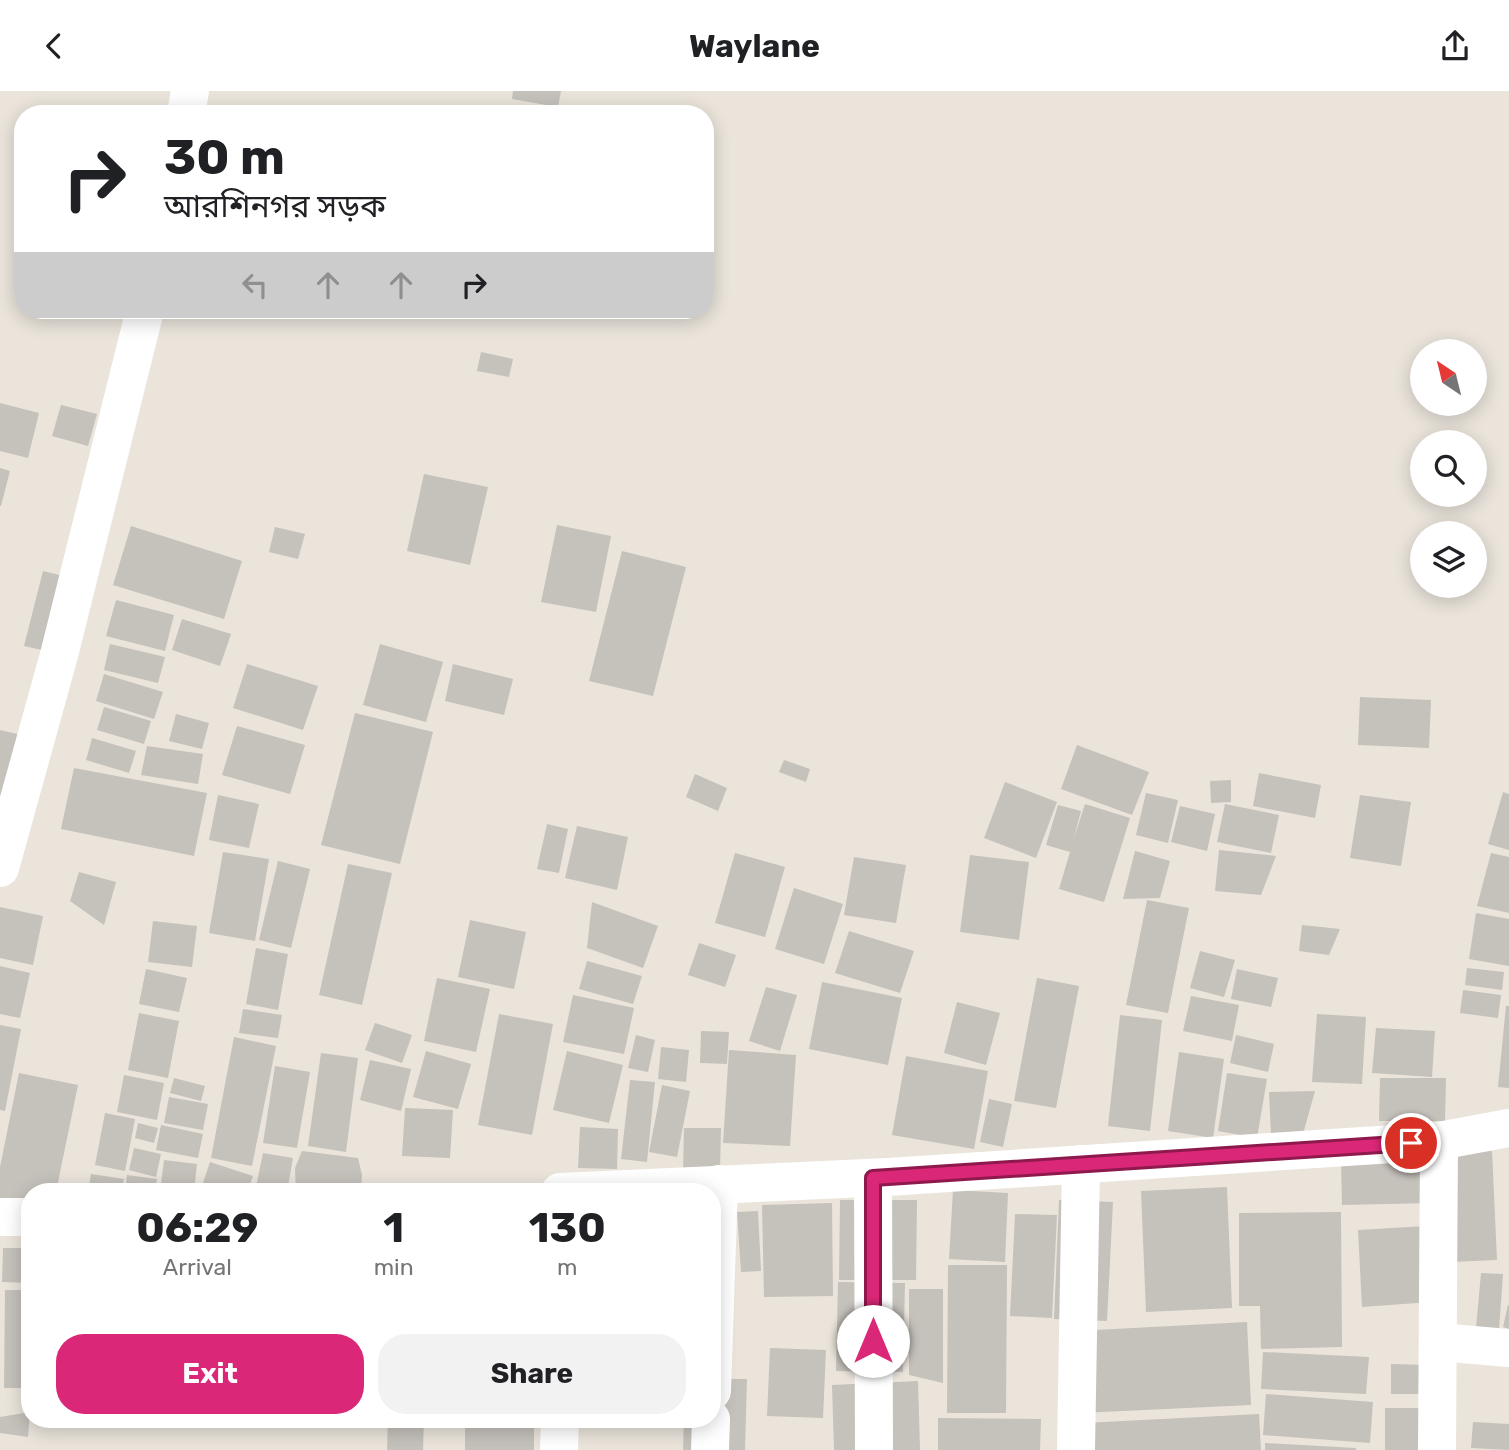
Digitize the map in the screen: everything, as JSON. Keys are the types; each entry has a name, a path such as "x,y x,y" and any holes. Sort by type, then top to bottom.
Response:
{"street":[{"path":"0,868 58,655 143,319"},
{"path":"721,1184 873,1178 1438,1141 1509,1128"},
{"path":"1437,1450 1438,1141"},
{"path":"1076,1450 1081,1164"},
{"path":"873,1178 873,1450"},
{"path":"0,1217 21,1217"},
{"path":"1439,1342 1509,1348"},
{"path":"559,1450 560,1428"},
{"path":"710,1450 711,1428"}],"building":[{"path":"513,91 561,91 558,105 512,99"},
{"path":"481,352 513,359 509,377 477,371"},
{"path":"0,403 39,413 28,458 0,451"},
{"path":"61,405 97,414 88,446 52,436"},
{"path":"0,468 10,471 1,506 0,506"},
{"path":"424,474 488,487 470,565 407,551"},
{"path":"557,525 611,536 596,612 541,602"},
{"path":"131,526 242,561 224,619 113,585"},
{"path":"275,527 305,534 298,559 269,552"},
{"path":"622,551 686,567 653,696 589,681"},
{"path":"43,571 68,577 51,652 24,646"},
{"path":"116,600 174,615 165,651 106,636"},
{"path":"182,619 231,634 220,666 172,650"},
{"path":"110,644 165,657 158,683 104,670"},
{"path":"380,644 443,662 426,722 363,705"},
{"path":"247,664 318,686 303,730 233,708"},
{"path":"453,664 513,679 504,715 445,701"},
{"path":"104,674 163,692 154,719 96,701"},
{"path":"1360,697 1431,700 1429,748 1358,745"},
{"path":"104,707 151,721 144,744 97,730"},
{"path":"355,713 433,732 400,864 321,845"},
{"path":"176,714 209,723 202,749 169,741"},
{"path":"237,726 305,745 290,794 222,775"},
{"path":"0,730 38,739 0,830"},
{"path":"92,738 136,751 129,773 86,760"},
{"path":"1077,745 1149,772 1132,815 1061,789"},
{"path":"147,746 203,754 198,784 141,775"},
{"path":"784,760 810,769 806,782 779,772"},
{"path":"74,768 207,793 194,856 61,829"},
{"path":"1259,773 1321,785 1315,818 1253,806"},
{"path":"695,774 727,788 718,811 686,797"},
{"path":"1231,780 1231,802 1211,803 1210,781"},
{"path":"1005,782 1057,802 1036,858 984,838"},
{"path":"1503,792 1509,794 1509,850 1488,844"},
{"path":"1146,793 1178,800 1168,843 1136,835"},
{"path":"218,795 259,804 249,848 209,840"},
{"path":"1360,795 1411,802 1401,866 1350,858"},
{"path":"1085,804 1130,818 1104,902 1059,889 1070,852 1046,845 1058,805 1081,811 1073,841"},
{"path":"1225,804 1279,815 1271,853 1217,842"},
{"path":"1180,806 1215,814 1207,851 1171,842"},
{"path":"547,824 568,829 559,873 537,869"},
{"path":"577,826 628,837 617,890 565,878"},
{"path":"1219,850 1276,856 1261,895 1215,891"},
{"path":"1135,851 1170,861 1160,898 1123,899"},
{"path":"223,852 269,859 255,941 209,933"},
{"path":"735,853 785,867 765,937 715,923"},
{"path":"1491,853 1509,857 1509,913 1477,906"},
{"path":"970,855 1029,862 1019,940 960,932"},
{"path":"854,857 906,865 896,923 844,915"},
{"path":"278,861 310,869 291,948 259,940"},
{"path":"348,864 392,873 362,1005 319,995"},
{"path":"79,872 116,882 104,925 70,901"},
{"path":"794,888 843,904 824,964 775,949"},
{"path":"1147,900 1189,908 1168,1013 1126,1005"},
{"path":"592,902 658,926 643,968 587,948"},
{"path":"0,907 43,916 33,965 0,958"},
{"path":"1476,913 1509,919 1509,966 1469,959"},
{"path":"470,920 526,932 514,989 458,977"},
{"path":"153,921 197,926 192,967 148,962"},
{"path":"1302,925 1340,929 1329,955 1299,951"},
{"path":"849,931 914,951 900,993 835,973"},
{"path":"699,943 736,955 725,987 688,975"},
{"path":"256,948 288,954 278,1010 246,1004"},
{"path":"1200,951 1235,960 1224,997 1190,988"},
{"path":"587,961 642,976 633,1004 579,989"},
{"path":"0,966 30,973 20,1018 0,1014"},
{"path":"1467,968 1504,972 1502,990 1465,985"},
{"path":"146,969 187,978 179,1012 139,1004"},
{"path":"1237,969 1278,978 1271,1007 1231,999"},
{"path":"437,978 490,989 476,1052 424,1041"},
{"path":"1037,978 1079,986 1056,1108 1014,1101"},
{"path":"822,982 902,998 888,1065 809,1049"},
{"path":"766,987 797,995 780,1051 749,1041"},
{"path":"1463,990 1501,995 1498,1018 1460,1013"},
{"path":"573,995 634,1008 624,1054 563,1042"},
{"path":"1191,996 1239,1005 1232,1041 1183,1031"},
{"path":"957,1002 1000,1013 986,1065 944,1053"},
{"path":"1506,1006 1509,1006 1509,1088 1498,1087"},
{"path":"243,1009 282,1015 278,1038 239,1033"},
{"path":"139,1013 179,1021 168,1078 128,1070"},
{"path":"499,1014 553,1024 532,1135 478,1125"},
{"path":"1317,1014 1366,1017 1362,1084 1312,1082"},
{"path":"1120,1015 1162,1020 1150,1131 1108,1126"},
{"path":"375,1023 412,1035 402,1063 365,1050"},
{"path":"0,1025 21,1029 5,1111 0,1110"},
{"path":"1376,1028 1435,1031 1432,1077 1372,1073"},
{"path":"701,1031 729,1032 727,1064 700,1063"},
{"path":"636,1035 655,1040 648,1072 628,1068"},
{"path":"1236,1035 1274,1044 1268,1072 1230,1063"},
{"path":"234,1037 276,1046 252,1166 211,1158"},
{"path":"661,1047 689,1050 686,1082 658,1079"},
{"path":"729,1050 796,1055 790,1146 723,1143"},
{"path":"426,1051 471,1064 458,1109 413,1097"},
{"path":"567,1051 623,1065 609,1123 553,1110"},
{"path":"1179,1052 1224,1059 1213,1138 1168,1131"},
{"path":"321,1053 358,1058 346,1152 308,1146"},
{"path":"906,1056 988,1071 974,1149 892,1135"},
{"path":"370,1060 411,1069 401,1111 360,1100"},
{"path":"275,1066 310,1072 297,1148 263,1143"},
{"path":"19,1073 78,1085 58,1183 21,1183 21,1202 0,1198 0,1167"},
{"path":"1227,1073 1267,1079 1257,1138 1218,1131"},
{"path":"124,1075 164,1083 157,1120 117,1112"},
{"path":"174,1078 205,1086 201,1101 170,1093"},
{"path":"1380,1078 1446,1078 1445,1121 1379,1121"},
{"path":"630,1080 655,1082 647,1162 621,1159"},
{"path":"662,1085 690,1091 677,1157 649,1152"},
{"path":"1315,1091 1303,1134 1271,1135 1269,1092"},
{"path":"169,1097 208,1104 203,1130 164,1123"},
{"path":"989,1099 1012,1104 1003,1147 980,1142"},
{"path":"405,1108 453,1110 450,1158 402,1156"},
{"path":"105,1113 135,1119 125,1171 95,1165"},
{"path":"138,1123 158,1128 154,1143 135,1138"},
{"path":"161,1125 203,1134 198,1158 156,1150"},
{"path":"580,1127 618,1129 617,1169 578,1168"},
{"path":"684,1128 721,1128 720,1171 683,1171"},
{"path":"134,1148 161,1154 156,1177 129,1170"},
{"path":"302,1151 358,1158 362,1183 296,1183 295,1168"},
{"path":"1492,1151 1497,1260 1451,1262 1446,1153"},
{"path":"263,1153 293,1158 289,1183 257,1183"},
{"path":"1430,1159 1431,1203 1342,1205 1341,1161"},
{"path":"164,1160 197,1164 195,1183 161,1183"},
{"path":"210,1162 253,1176 250,1183 203,1183"},
{"path":"91,1174 124,1179 123,1183 90,1183"},
{"path":"127,1175 157,1179 156,1183 126,1183"},
{"path":"1227,1187 1232,1308 1146,1312 1141,1191"},
{"path":"953,1190 1008,1193 1005,1262 949,1259"},
{"path":"840,1200 917,1200 916,1280 839,1280"},
{"path":"1059,1200 1113,1202 1107,1321 1054,1319"},
{"path":"832,1203 833,1296 764,1297 762,1205"},
{"path":"758,1211 761,1271 741,1272 737,1212"},
{"path":"1341,1212 1342,1347 1261,1349 1260,1306 1239,1306 1239,1213"},
{"path":"1015,1214 1057,1215 1052,1318 1010,1316"},
{"path":"1426,1226 1431,1302 1362,1307 1358,1230"},
{"path":"3,1248 21,1248 21,1283 2,1282"},
{"path":"948,1265 1007,1265 1006,1413 947,1413"},
{"path":"1481,1273 1503,1274 1499,1330 1476,1328"},
{"path":"838,1282 905,1283 903,1372 836,1371"},
{"path":"909,1289 943,1289 943,1383 909,1375"},
{"path":"5,1290 21,1290 21,1388 4,1388"},
{"path":"1509,1305 1509,1329 1503,1327"},
{"path":"1247,1322 1251,1405 1080,1413 1076,1331"},
{"path":"770,1348 826,1350 823,1418 767,1416"},
{"path":"1263,1352 1369,1357 1366,1394 1261,1389"},
{"path":"1391,1364 1429,1365 1428,1394 1391,1394"},
{"path":"721,1379 747,1379 745,1450 683,1450 684,1428 721,1428"},
{"path":"918,1381 920,1450 834,1450 832,1385"},
{"path":"1266,1394 1373,1402 1370,1443 1263,1435"},
{"path":"1385,1408 1430,1408 1430,1450 1385,1450"},
{"path":"21,1414 21,1428 29,1428 28,1437 0,1433 0,1417"},
{"path":"1259,1414 1261,1450 1066,1450 1065,1424"},
{"path":"938,1418 1041,1419 1040,1450 938,1450"},
{"path":"1473,1422 1509,1424 1509,1450 1471,1448"},
{"path":"388,1428 424,1428 423,1450 387,1450"},
{"path":"465,1428 534,1428 534,1450 465,1450"},
{"path":"1265,1443 1356,1448 1356,1450 1265,1450"}],"route":[{"path":"873,1341 873,1178 1411,1143"}]}
